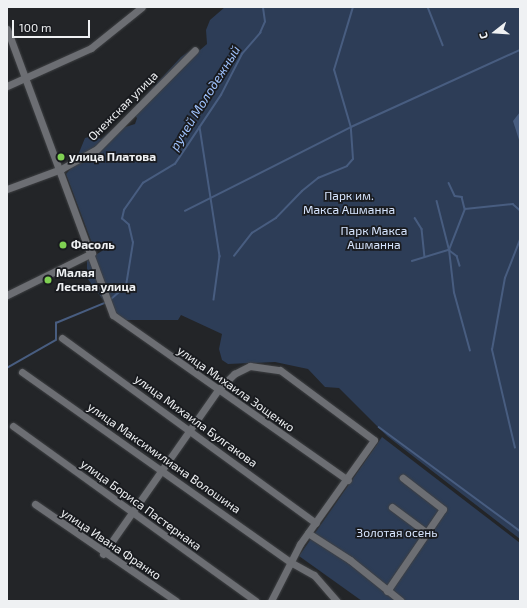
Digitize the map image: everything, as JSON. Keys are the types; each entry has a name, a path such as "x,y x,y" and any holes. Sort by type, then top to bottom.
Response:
{"street":[{"path":"7,86 26,79 91,48 142,7"},
{"path":"7,29 92,253 7,295"},
{"name":"Онежская улица","path":"7,189 61,169 97,149 195,50"},
{"name":"улица Михаила Зощенко","path":"92,253 113,315 348,480"},
{"name":"улица Михаила Булгакова","path":"62,338 316,523"},
{"path":"103,554 163,471 218,390 234,374 250,366 280,370 374,440 348,480 308,533 271,601"},
{"name":"улица Максимилиана Волошина","path":"22,372 292,564 314,575 337,601"},
{"name":"улица Бориса Пастернака","path":"13,426 256,601"},
{"path":"387,591 443,509 403,478"},
{"name":"улица Ивана Франко","path":"34,504 103,554 176,601"},
{"path":"392,507 427,533"},
{"path":"308,533 350,560 401,601"}],"green space":[{"name":"Парк Макса Ашманна","path":"225,7 520,7 520,539 387,436 339,388 325,387 308,369 275,362 228,364 222,360 219,349 222,334 181,315 178,320 118,320 87,278 87,260 102,251 101,246 93,246 66,174 74,165 85,138 93,136 101,139 109,132 135,124 137,118 131,111 181,57 195,47 200,50 207,44 206,30 210,20"},
{"name":"Золотая осень","path":"382,437 520,543 520,601 362,601 299,556"}],"shaded area":[{"path":"520,112 520,143 513,121"}],"waterway":[{"name":"ручей Молодежный","path":"110,300 126,286 133,243 129,225 122,219 124,210 143,183 175,164 221,95 242,54 260,33 265,22 263,7"},
{"path":"234,256 252,233 276,218 302,191 318,178 347,166 353,159 351,128 334,70 353,7"},
{"path":"428,7 443,45"},
{"path":"185,211 351,127 520,50"},
{"path":"200,127 220,256 214,300"},
{"path":"449,183 455,196 462,197 465,209"},
{"path":"437,201 449,248"},
{"path":"470,351 454,293 449,250 465,209 513,204 520,210"},
{"path":"415,218 422,229 425,257"},
{"path":"515,448 492,350 505,278 520,240"},
{"path":"412,261 449,250 457,256 460,266"},
{"name":"ручей Молодежный","path":"7,368 56,340 56,323 107,302"},
{"path":"379,427 520,531"}],"place":[{"name":"улица Платова","path":"61,157"},
{"name":"Фасоль","path":"63,245"},
{"name":"Малая Лесная улица","path":"48,280"}],"park label":[{"name":"Парк им. Макса Ашманна","path":"349,203"}]}
